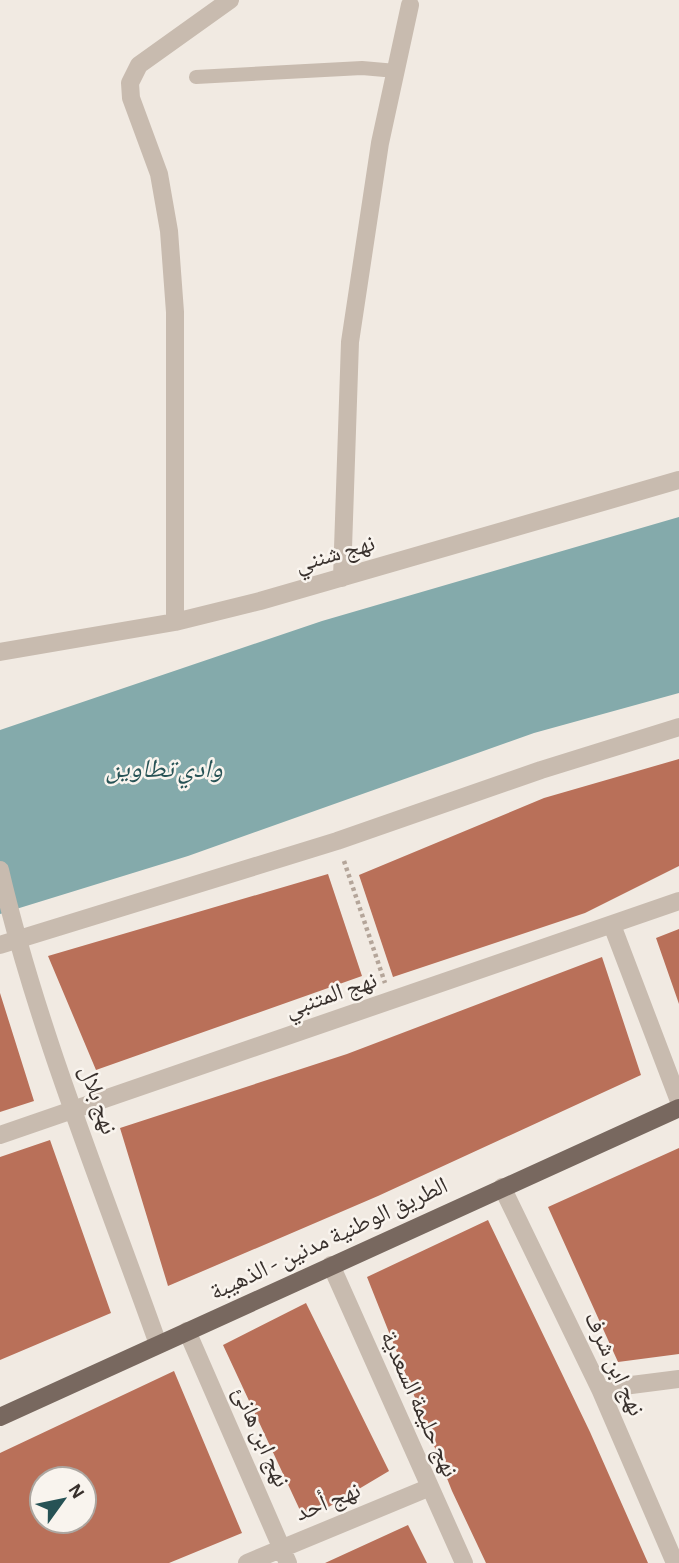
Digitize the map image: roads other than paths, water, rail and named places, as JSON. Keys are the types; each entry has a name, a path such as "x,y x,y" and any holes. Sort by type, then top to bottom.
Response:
{"main road":[{"name":"الطريق الوطنية مدنين - الذهيبة","path":"0,1417 679,1108"}],"street":[{"path":"175,622 175,312 170,245 159,174 131,98 130,83 139,65 230,0"},
{"path":"342,578 350,342 380,143 411,5"},
{"name":"نهج شنني","path":"0,652 175,622 342,578 679,480"},
{"path":"0,945 337,841 541,770 679,727"},
{"name":"نهج بلال","path":"0,870 11,919 74,1109 158,1344"},
{"name":"نهج المتنبي","path":"0,1135 679,901"},
{"path":"612,925 679,1101"},
{"name":"نهج ابن شرف","path":"502,1187 600,1389 675,1563"},
{"name":"نهج حليمة السعدية","path":"331,1265 428,1488 464,1563"},
{"name":"نهج ابن هانئ","path":"187,1332 285,1555"},
{"path":"600,1389 679,1379"},
{"name":"نهج أحد","path":"247,1563 285,1555 428,1488"}],"lane":[{"path":"196,76 362,68 396,71"}],"water":[{"name":"وادي تطاوين","path":"679,517 679,693 534,733 188,856 0,914 0,730 322,621"}]}
